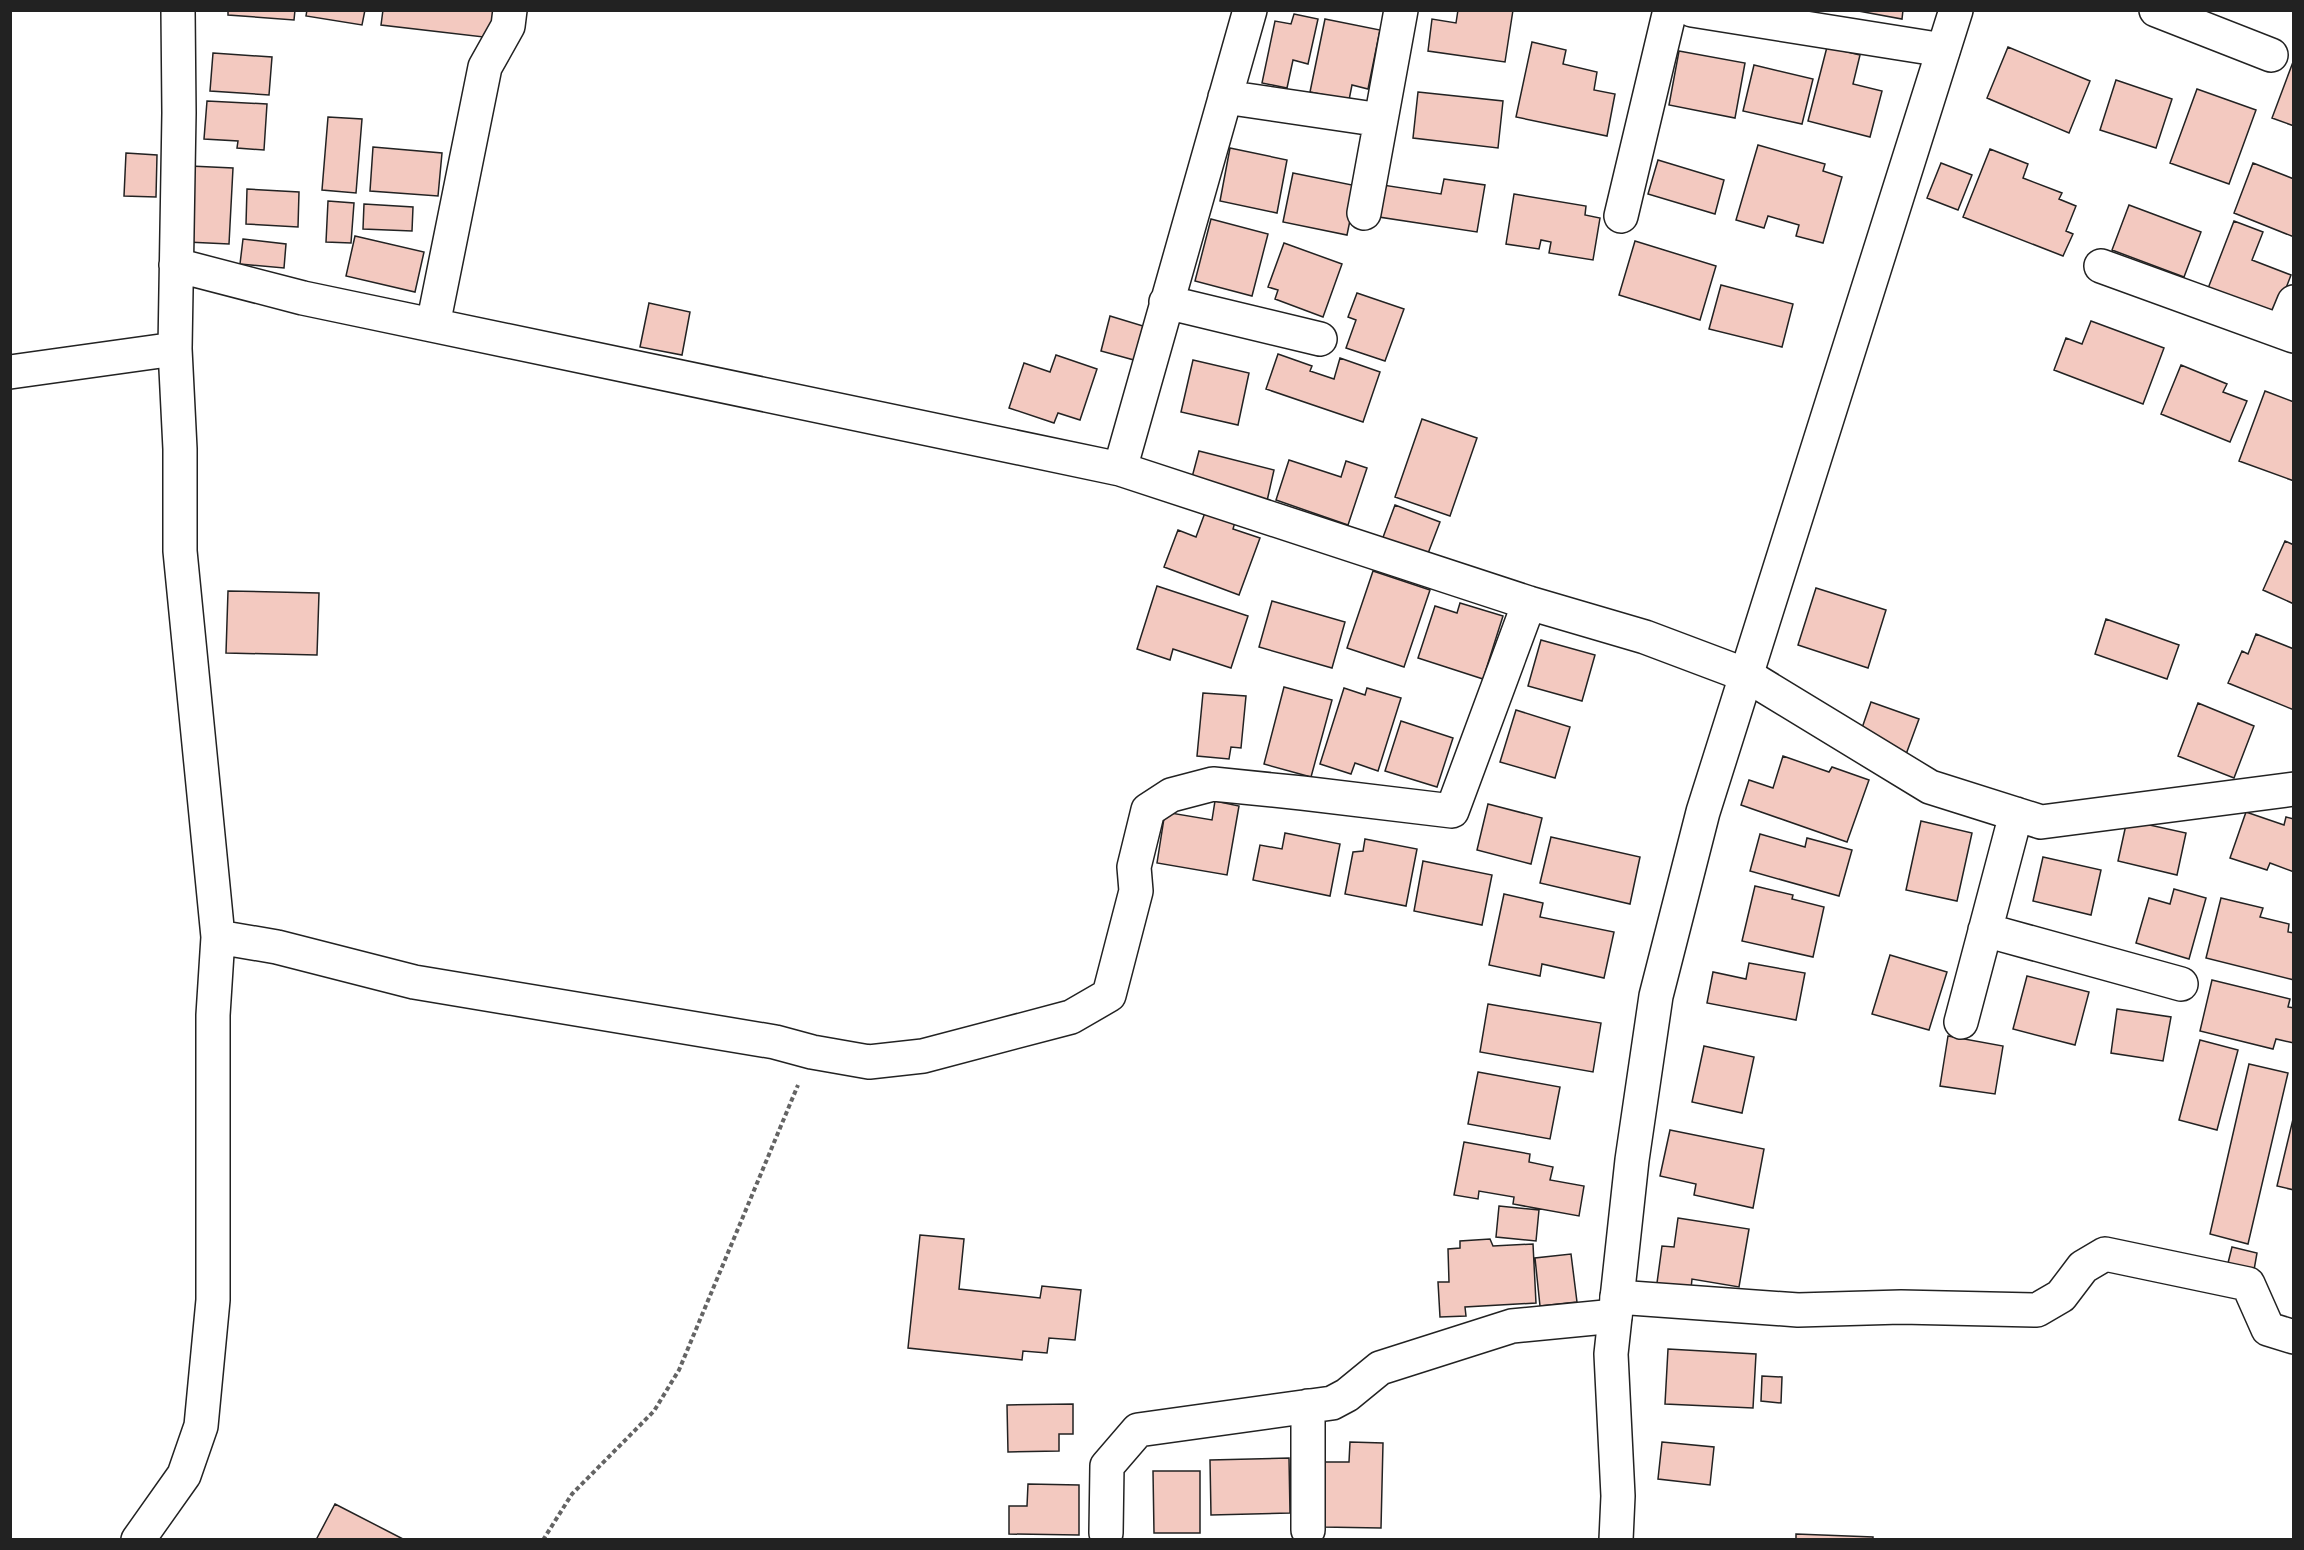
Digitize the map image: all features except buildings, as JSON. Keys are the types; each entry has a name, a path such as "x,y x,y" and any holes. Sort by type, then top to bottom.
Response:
{"street":[{"path":"138,1539 184,1475 201,1426 213,1300 213,1015 218,937 180,551 180,449 175,349 179,113 178,10"},
{"path":"434,325 485,67 508,26 510,10"},
{"path":"1120,469 1250,10"},
{"path":"1364,213 1401,10"},
{"path":"1621,216 1670,10"},
{"path":"1692,10 1943,50"},
{"path":"1616,1539 1618,1496 1611,1354 1632,1160 1656,996 1703,812 1956,10"},
{"path":"2156,10 2271,55"},
{"path":"1225,97 1381,120"},
{"path":"177,265 303,298 1120,469 1529,603 1645,637 1746,675 1930,787 2041,822 2294,789"},
{"path":"2102,266 2290,323"},
{"path":"1166,302 1320,339"},
{"path":"10,372 175,349"},
{"path":"218,937 277,947 414,982 775,1042 812,1053 869,1062 923,1056 1071,1017 1108,996 1136,891 1134,867 1148,810 1171,795 1213,784 1452,811 1529,603"},
{"path":"1961,1022 2016,814"},
{"path":"1985,930 2181,984"},
{"path":"1106,1533 1107,1466 1138,1430 1332,1403 1347,1395 1380,1368 1512,1326 1616,1307 1798,1310 1901,1307 2037,1310 2061,1296 2083,1267 2105,1254 2248,1284 2268,1329 2294,1336"},
{"path":"1308,1406 1308,1530"}],"path":[{"path":"543,1539 572,1494 654,1411 679,1370 812,1053"}]}
